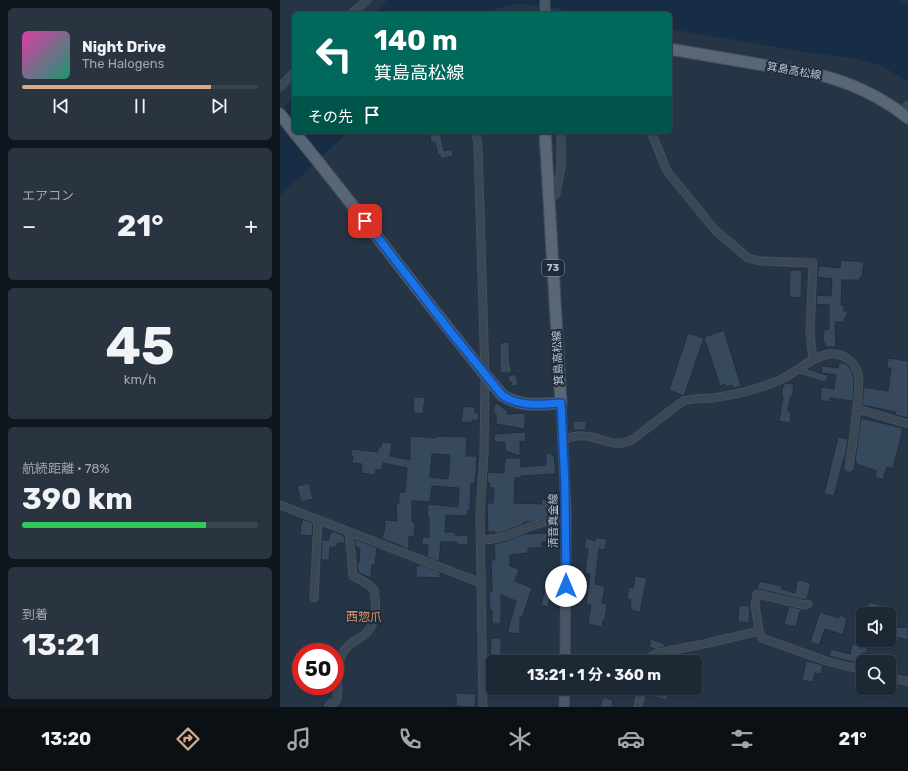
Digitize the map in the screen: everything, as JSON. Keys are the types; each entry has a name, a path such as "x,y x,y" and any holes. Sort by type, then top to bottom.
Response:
{"main road":[{"path":"545,0 545,12"},
{"name":"箕島高松線","path":"672,49 835,78 906,111"},
{"path":"280,114 292,129"},
{"path":"296,134 502,395 512,401 525,404 561,403"},
{"name":"箕島高松線","path":"545,134 561,403"},
{"name":"清音真金線","path":"561,403 566,520 565,655"},
{"path":"564,707 565,695"}],"street":[{"path":"353,12 367,0"},
{"path":"280,87 292,74"},
{"path":"476,134 478,145 485,375 484,454 480,514 483,707"},
{"path":"549,197 556,194 561,167 561,134"},
{"path":"652,134 667,171 715,230 748,258 760,261 813,263 810,332 813,360"},
{"path":"562,440 573,436 585,436 615,444 624,443 632,440 683,401 713,398 751,390 774,383 813,360 834,354 847,358 852,362 858,376 858,409 849,467"},
{"path":"858,409 908,424"},
{"path":"280,505 481,583"},
{"path":"314,598 318,520"},
{"path":"480,540 492,540 507,537 538,524 566,520"},
{"path":"329,707 329,705 337,699 338,672 342,653 350,644 367,632 375,615 374,590 368,584 353,576 348,532"},
{"path":"808,604 805,605 757,594 755,605 759,631 762,638 826,661 856,668"},
{"path":"655,655 759,631"},
{"path":"896,679 908,682"},
{"path":"638,707 641,695"}],"lane":[{"path":"798,370 824,378"}],"water":[{"path":"387,0 898,0 908,4 908,82 882,66 858,59 819,54 672,29 672,12 570,12 566,10 521,3 488,12 376,12"},
{"path":"292,99 292,134 346,134 280,196 280,111"}],"building":[{"path":"430,134 440,134 444,151 452,149 453,156 441,159 440,155 438,156 435,142 431,143"},
{"path":"841,260 864,262 862,277 860,277 860,280 842,280 841,305 844,305 844,311 847,311 846,318 844,318 844,322 835,322 836,347 825,347 825,343 823,343 824,329 829,329 829,305 816,304 817,295 831,296 832,279 817,277 818,270 819,266 840,268"},
{"path":"790,270 802,270 801,298 789,297"},
{"path":"724,330 741,386 733,388 732,385 726,387 725,384 720,386 704,337"},
{"path":"688,333 704,338 684,396 669,390"},
{"path":"509,342 511,373 500,373 500,343"},
{"path":"888,358 908,361 908,418 895,415 896,412 862,405 864,387 888,391 891,368 887,368"},
{"path":"839,363 845,363 852,371 854,380 853,402 830,398 829,402 820,400 821,387 834,389 836,375 821,373 822,366 838,368"},
{"path":"516,374 518,385 512,386 511,382 509,382 508,376"},
{"path":"784,383 794,384 788,411 790,411 791,414 790,423 779,421 783,396 781,396"},
{"path":"414,397 425,397 423,414 413,413"},
{"path":"497,403 507,411 507,414 525,413 525,429 496,424 494,406"},
{"path":"463,406 473,407 475,412 479,413 478,421 472,420 472,423 461,422"},
{"path":"861,418 903,428 893,469 887,467 883,480 875,476 877,471 856,464 857,462 855,461"},
{"path":"573,421 586,421 586,430 573,430"},
{"path":"526,432 525,442 520,441 520,456 505,451 505,442 494,442 494,434"},
{"path":"410,436 436,438 436,436 467,437 466,456 477,456 477,468 474,484 471,483 470,510 468,510 467,516 446,515 445,532 455,532 455,535 468,535 468,544 457,545 457,542 441,542 439,562 427,557 428,545 422,545 422,537 429,537 429,517 427,517 428,504 458,507 459,488 432,486 430,502 412,501 412,522 415,522 414,537 409,536 409,549 407,549 382,539 385,520 397,521 396,503 399,503 399,492 405,492 407,468 383,463 382,470 376,470 375,475 361,473 362,464 352,463 353,456 351,456 352,449 378,452 378,447 381,447 382,442 392,443 390,456 410,460","holes":["432,454 450,455 448,479 430,477"]},
{"path":"838,437 848,439 845,458 834,496 824,494"},
{"path":"546,453 552,453 552,456 554,456 556,474 521,476 521,478 515,478 514,503 542,504 541,500 557,499 557,512 548,512 548,517 530,522 524,522 524,524 503,532 495,534 495,532 488,532 487,503 493,503 494,488 489,488 490,483 487,483 488,472 504,473 505,458 520,458 521,467 546,465"},
{"path":"309,483 313,499 301,502 297,486"},
{"path":"302,519 313,523 312,536 300,535"},
{"path":"331,532 344,536 345,543 337,543 337,547 330,547 329,560 321,560 322,540 329,540 329,534 331,534"},
{"path":"558,533 558,542 542,542 542,548 528,548 528,553 510,555 510,566 519,569 515,581 532,588 522,618 520,617 519,634 508,633 516,601 501,595 501,624 492,624 492,610 490,610 489,592 492,592 491,560 495,560 494,544 524,534"},
{"path":"595,537 607,539 605,550 599,549 595,584 605,586 602,603 607,604 605,620 603,620 602,627 588,624 591,605 586,604 590,574 585,573 588,549 584,548 586,538 595,541"},
{"path":"355,539 377,548 375,565 372,565 371,578 358,572 357,562 359,563 360,549 355,546"},
{"path":"422,565 440,572 440,578 416,577 416,566"},
{"path":"635,576 647,578 640,612 630,610 631,600 627,599 629,587 633,588"},
{"path":"550,579 558,579 558,590 550,590"},
{"path":"800,580 811,583 807,599 805,600 757,589 759,581 782,586 781,589 795,593 797,581"},
{"path":"545,589 552,592 548,607 541,605"},
{"path":"869,602 880,605 879,607 867,607"},
{"path":"739,605 750,606 749,623 738,622"},
{"path":"789,606 804,610 804,612 800,611 796,627 784,624"},
{"path":"820,612 839,618 839,615 847,618 843,635 825,629 819,645 810,642"},
{"path":"908,627 908,640 896,637 896,628"},
{"path":"491,638 501,638 501,655 490,655"},
{"path":"651,639 665,644 664,647 655,649 649,647"},
{"path":"856,640 856,647 868,647 866,653 856,655 856,663 829,656 831,649 850,654 852,644 855,644"},
{"path":"806,661 823,665 821,674 815,673 813,682 802,680"},
{"path":"456,693 476,694 475,707 456,706"},
{"path":"646,695 668,695 667,700"},
{"path":"603,697 613,700 612,707 600,707"}],"district":[{"name":"西惣爪","path":"364,617"}],"route":[{"path":"365,221 450,331 502,395 520,404 561,403 566,509 566,586"}]}
